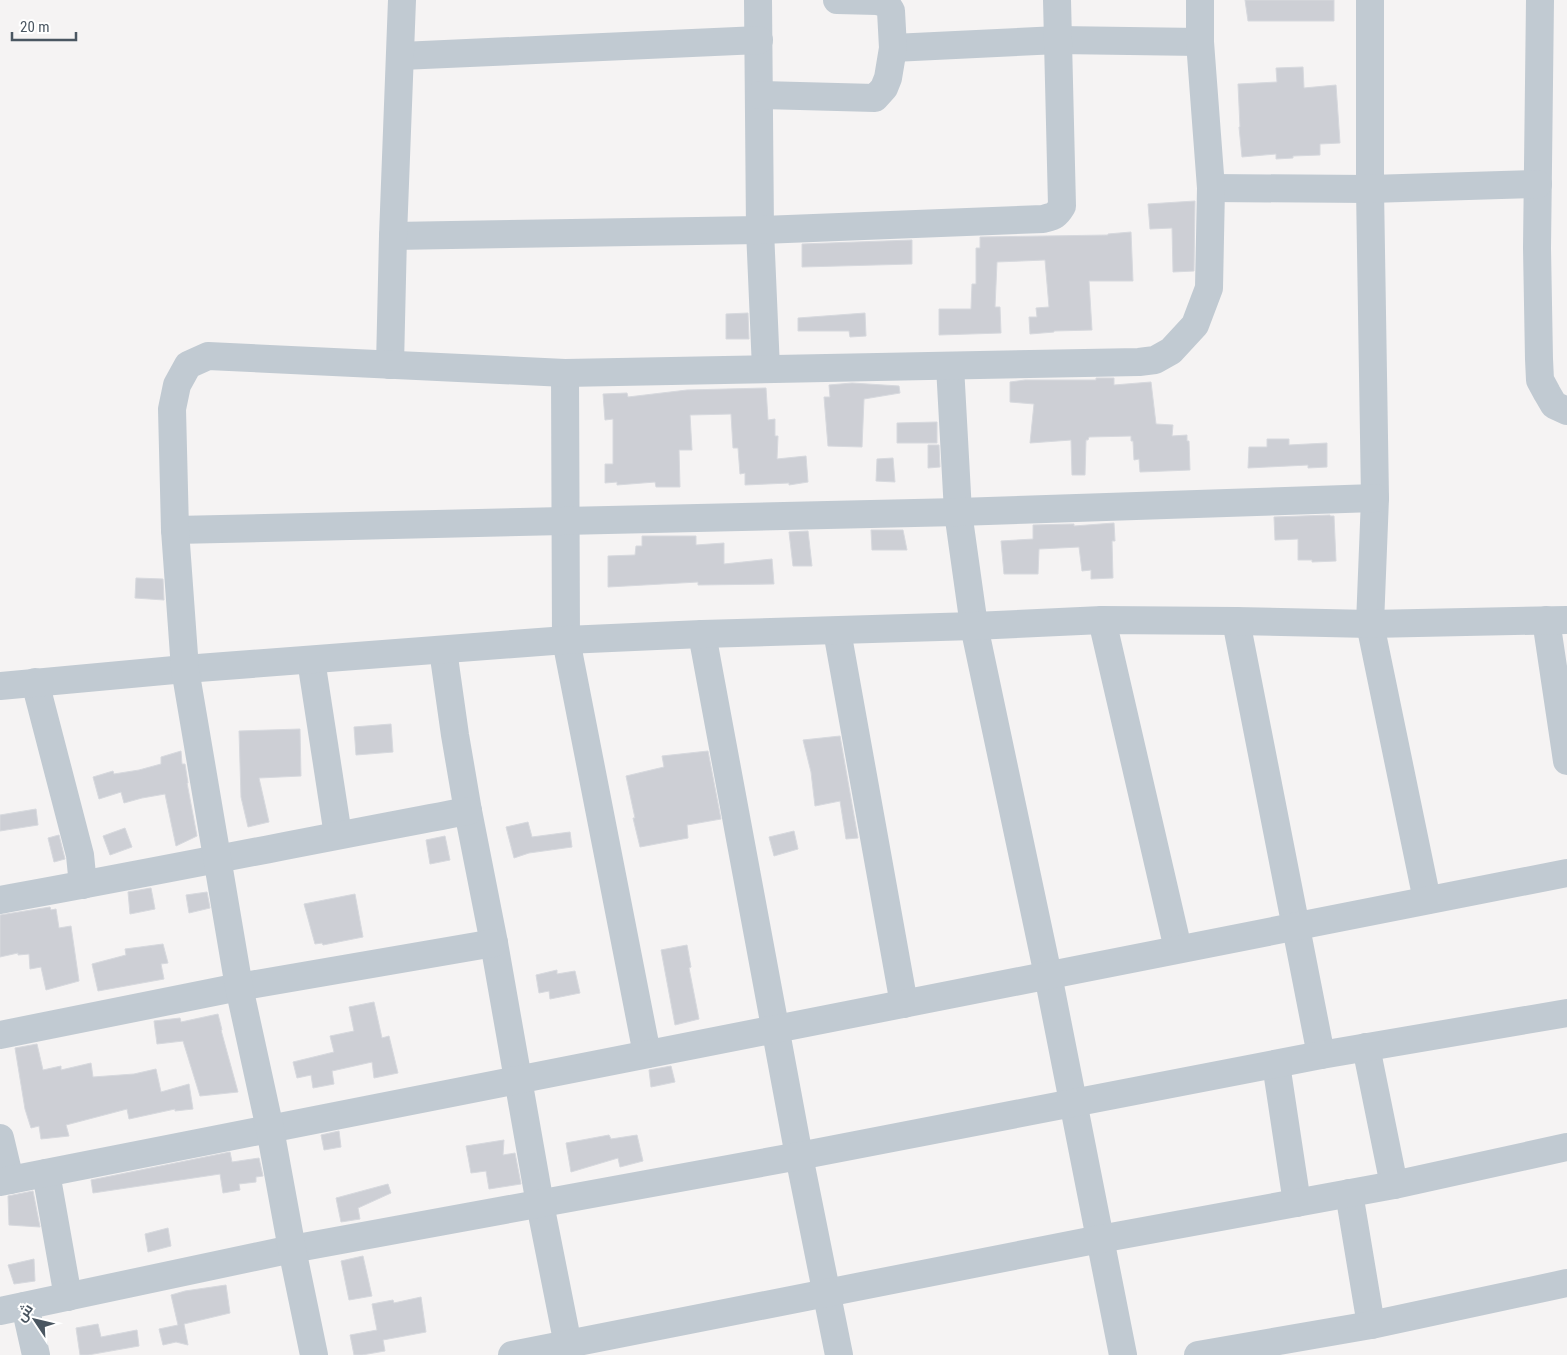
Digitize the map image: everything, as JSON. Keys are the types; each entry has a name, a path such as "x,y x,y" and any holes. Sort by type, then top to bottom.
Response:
{"street":[{"path":"390,365 402,0"},
{"path":"758,0 760,230 766,369"},
{"path":"760,95 875,98 884,88 888,78 893,48 891,11 886,3 877,1 837,0"},
{"path":"393,236 760,230 1043,219 1057,214 1062,206 1057,0"},
{"path":"314,1355 240,987 185,669 175,530 172,409 177,385 188,365 208,356 565,373 1139,362 1155,360 1171,351 1195,325 1209,288 1210,188 1200,42 1200,0"},
{"path":"1370,0 1370,189 1375,498 1370,624 1427,900"},
{"path":"1541,0 1537,248 1540,380 1554,405 1567,411"},
{"path":"401,56 759,40"},
{"path":"893,48 1058,40 1200,42"},
{"path":"1210,188 1370,189 1538,184"},
{"path":"950,366 958,512 974,626 1048,975 1122,1355"},
{"path":"565,373 566,640 647,1054"},
{"path":"175,530 958,512 1375,498"},
{"path":"1102,620 1178,949"},
{"path":"0,686 185,669 566,640 702,634 837,631 1102,620 1370,624 1556,620 1567,761"},
{"path":"1236,621 1321,1055"},
{"path":"837,631 904,1004"},
{"path":"702,634 799,1156 839,1355"},
{"path":"443,650 468,811 494,943 540,1204 569,1350"},
{"path":"311,660 338,835"},
{"path":"35,682 80,855 83,885"},
{"path":"0,900 219,860 338,835 468,811"},
{"path":"0,1138 5,1181 1567,872"},
{"path":"0,1034 240,987 494,943"},
{"path":"36,1355 13,1308 292,1249 799,1156 1321,1055 1567,1013"},
{"path":"1366,1048 1394,1185"},
{"path":"1276,1064 1297,1203"},
{"path":"512,1355 569,1350 826,1293 1100,1239 1394,1185 1567,1147"},
{"path":"46,1173 68,1297"},
{"path":"1349,1193 1371,1325"},
{"path":"1198,1355 1371,1325 1567,1283"}],"building":[{"path":"1245,0 1334,0 1334,21 1248,21"},
{"path":"1303,67 1304,88 1336,85 1340,143 1320,144 1320,155 1276,159 1276,154 1242,157 1238,84 1277,82 1276,68"},
{"path":"1195,201 1194,271 1173,272 1172,228 1150,229 1148,204"},
{"path":"1131,232 1133,281 1089,281 1092,330 1030,334 1029,317 1037,317 1036,308 1049,307 1045,260 997,262 995,307 1000,307 1001,333 939,335 939,309 971,309 972,284 976,284 976,248 980,248 980,237 1108,235"},
{"path":"912,240 912,264 802,267 802,244"},
{"path":"748,313 749,339 726,339 726,314"},
{"path":"865,313 866,336 850,337 849,331 798,331 798,318"},
{"path":"1096,378 1114,378 1114,385 1151,382 1156,424 1173,425 1172,436 1187,435 1190,470 1140,472 1139,459 1134,460 1131,436 1089,437 1086,440 1085,475 1072,475 1071,440 1030,443 1034,404 1010,402 1010,382 1025,380 1096,380"},
{"path":"852,383 899,386 900,393 864,399 862,447 828,446 824,397 830,397 829,385"},
{"path":"766,388 768,420 775,419 775,436 778,436 777,459 806,456 808,482 789,485 789,483 745,485 745,473 740,474 738,448 733,448 731,414 690,415 692,450 679,450 680,487 656,487 655,482 617,485 617,482 605,483 605,464 613,464 613,419 605,420 603,394 627,393 628,397 687,390"},
{"path":"937,422 937,443 897,443 897,423"},
{"path":"1267,439 1289,439 1289,445 1327,443 1327,467 1308,468 1308,465 1248,468 1249,447 1267,447"},
{"path":"928,445 939,445 940,467 928,468"},
{"path":"893,458 895,482 876,481 877,459"},
{"path":"1334,516 1336,561 1312,562 1312,560 1298,560 1298,539 1275,540 1274,517"},
{"path":"1114,523 1115,541 1112,541 1113,578 1091,579 1091,570 1082,571 1079,547 1039,549 1038,574 1004,574 1001,541 1033,539 1033,525 1074,524 1074,526"},
{"path":"871,530 903,530 907,550 872,550"},
{"path":"808,531 812,566 793,566 789,532"},
{"path":"642,536 696,536 696,545 724,543 724,564 772,559 774,584 698,585 698,582 608,587 608,556 635,555 636,546 642,546"},
{"path":"136,578 163,579 164,600 135,598"},
{"path":"391,724 393,752 356,755 354,727"},
{"path":"300,729 301,776 259,778 269,822 248,827 241,797 239,731"},
{"path":"840,736 858,838 846,839 840,801 815,806 811,772 803,740"},
{"path":"181,751 182,764 185,764 197,836 176,846 165,794 124,803 121,792 99,799 93,777 113,771 114,774 161,764 161,757"},
{"path":"708,751 721,819 687,825 688,838 640,847 626,776 664,767 662,756"},
{"path":"36,809 38,825 0,831 0,815"},
{"path":"528,822 532,837 570,832 572,847 529,853 514,858 506,827"},
{"path":"125,828 132,847 110,855 103,836"},
{"path":"794,831 798,849 774,856 769,837"},
{"path":"59,835 65,859 54,862 48,838"},
{"path":"445,836 450,860 430,864 426,840"},
{"path":"151,888 155,909 130,914 128,892"},
{"path":"207,892 210,908 189,913 186,895"},
{"path":"355,894 363,937 323,945 322,943 315,944 304,904"},
{"path":"50,907 51,910 56,909 59,928 71,926 79,981 46,990 41,967 30,969 29,954 18,955 18,953 0,957 0,915"},
{"path":"163,944 168,963 161,964 164,979 98,991 92,964 126,955 125,949"},
{"path":"687,945 691,967 689,968 699,1019 675,1025 661,950"},
{"path":"557,970 557,974 575,971 580,993 550,999 549,991 539,993 536,975"},
{"path":"374,1002 382,1038 389,1036 398,1073 374,1078 372,1062 332,1071 334,1084 313,1088 311,1075 297,1078 293,1062 334,1052 330,1036 354,1031 349,1007"},
{"path":"218,1014 238,1092 200,1096 183,1041 157,1044 154,1021 180,1018 181,1022"},
{"path":"37,1044 43,1070 61,1066 61,1070 91,1063 93,1077 134,1074 156,1069 161,1092 189,1084 193,1109 175,1111 175,1109 129,1119 127,1109 66,1125 69,1136 41,1139 39,1126 31,1128 25,1109 15,1048"},
{"path":"671,1066 675,1082 651,1087 649,1070"},
{"path":"339,1131 341,1147 324,1150 321,1135"},
{"path":"609,1135 611,1139 637,1135 643,1161 620,1167 618,1158 571,1172 566,1143"},
{"path":"504,1140 503,1155 515,1153 521,1184 489,1189 486,1171 471,1173 466,1146"},
{"path":"230,1152 232,1162 259,1158 263,1176 256,1177 256,1182 239,1184 240,1190 223,1193 220,1174 93,1193 91,1180"},
{"path":"388,1184 391,1193 358,1208 360,1219 341,1222 336,1198"},
{"path":"33,1191 40,1227 9,1225 8,1196"},
{"path":"168,1228 171,1246 148,1252 145,1234"},
{"path":"363,1256 372,1296 349,1300 341,1261"},
{"path":"34,1259 35,1281 14,1284 8,1265"},
{"path":"226,1285 230,1313 184,1324 188,1345 176,1342 163,1345 159,1329 178,1325 171,1295"},
{"path":"421,1297 426,1332 383,1340 385,1351 354,1355 350,1335 377,1330 372,1304 393,1300 394,1303"},
{"path":"98,1324 101,1337 137,1330 139,1346 80,1355 76,1328"}]}
